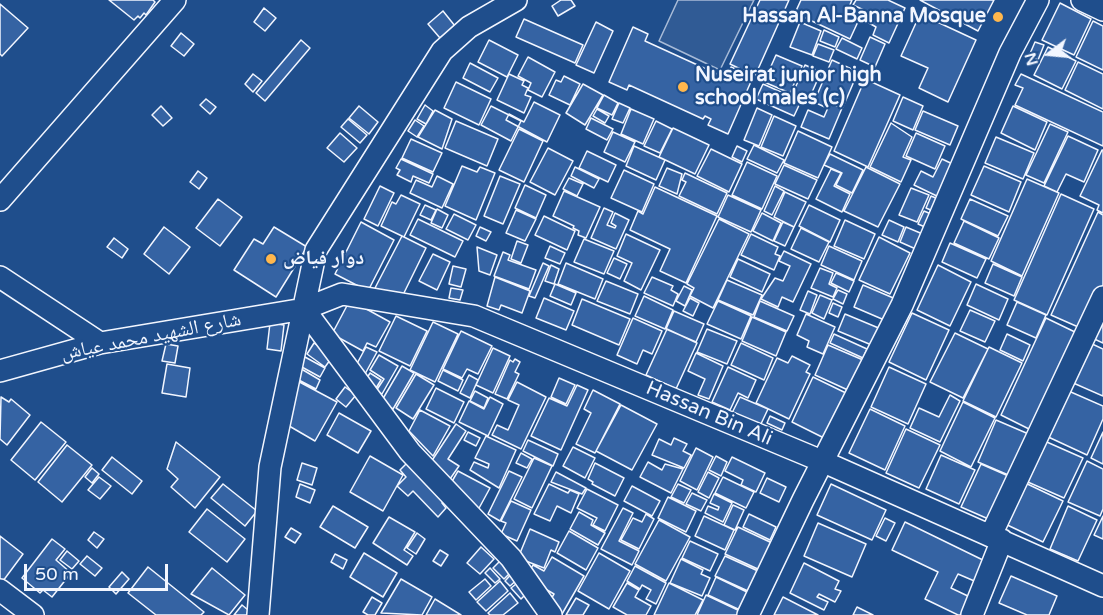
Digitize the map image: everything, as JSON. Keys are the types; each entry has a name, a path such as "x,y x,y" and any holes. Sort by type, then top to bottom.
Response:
{"street":[{"path":"0,200 175,0"},
{"path":"748,615 803,500 902,305 1010,53 1038,0"},
{"path":"1082,0 1103,10"},
{"path":"258,615 270,467 316,250 442,51 469,27 511,1"},
{"path":"0,277 99,343"},
{"name":"Hassan Bin Ali","path":"303,309 342,294 474,316 824,462 1103,586"},
{"path":"972,615 996,538 1103,297"},
{"path":"303,309 410,452 511,558 551,615"},
{"name":"شارع الشهيد محمد عياش","path":"0,371 99,343 303,309"},
{"path":"0,590 33,615"}],"shaded area":[{"path":"678,0 754,0 720,70 659,41"}],"building":[{"path":"109,0 153,0 155,2 146,15 144,13 140,18 138,16 134,20"},
{"path":"561,0 571,0 575,6 558,16 552,6"},
{"path":"760,0 789,0 755,76 730,64"},
{"path":"801,0 852,0 849,7 862,13 850,39 795,13"},
{"path":"856,0 888,0 905,8 889,43 873,35 876,27 862,19 866,11 853,5"},
{"path":"920,0 994,0 978,31"},
{"path":"1060,3 1091,19 1074,55 1042,40"},
{"path":"0,4 28,28 2,56 0,54"},
{"path":"264,8 276,18 265,31 254,22"},
{"path":"443,11 455,26 440,38 428,24"},
{"path":"920,14 976,40 948,102 919,88 928,68 901,56"},
{"path":"524,19 583,45 575,63 516,37"},
{"path":"1093,21 1103,26 1103,70 1076,57"},
{"path":"596,22 613,31 594,73 576,65"},
{"path":"800,22 821,31 812,55 790,47"},
{"path":"633,27 648,34 645,41 726,78 731,67 753,77 728,134 708,125 711,119 705,116 703,119 629,85 627,90 609,82"},
{"path":"824,30 839,37 835,47 820,41"},
{"path":"181,33 194,44 184,56 171,46"},
{"path":"870,37 885,44 875,67 860,60"},
{"path":"842,38 862,48 857,59 836,49"},
{"path":"301,40 310,48 265,101 256,93"},
{"path":"489,40 518,55 507,77 478,62"},
{"path":"1035,42 1044,45 1038,60 1029,56"},
{"path":"818,44 834,50 829,62 813,56"},
{"path":"1048,47 1076,61 1062,89 1034,75"},
{"path":"776,55 802,66 790,93 764,82"},
{"path":"528,57 555,72 542,97 528,90 531,83 518,76"},
{"path":"832,60 858,72 843,107 830,101 827,108 814,102"},
{"path":"1078,62 1103,74 1103,109 1065,90"},
{"path":"470,63 498,78 490,92 463,78"},
{"path":"805,65 821,72 809,99 793,93"},
{"path":"253,74 262,81 253,92 245,84"},
{"path":"509,74 524,81 522,85 528,88 525,95 531,97 524,113 497,100"},
{"path":"1021,74 1103,112 1103,146 1015,105 1023,88 1015,85"},
{"path":"564,76 580,84 570,105 549,95 556,80 561,82"},
{"path":"865,79 900,95 868,167 834,151"},
{"path":"456,82 491,99 479,125 444,108"},
{"path":"583,84 603,95 585,125 566,113"},
{"path":"763,84 801,101 794,116 756,99"},
{"path":"604,95 618,103 612,115 597,108"},
{"path":"903,97 923,106 913,130 893,121"},
{"path":"206,99 216,107 210,114 200,105"},
{"path":"534,102 560,115 547,142 506,120 509,114 524,122"},
{"path":"619,103 630,108 623,123 612,119"},
{"path":"830,103 842,108 829,139 801,127 808,110 824,117"},
{"path":"425,105 433,111 426,124 417,119"},
{"path":"161,106 172,118 163,126 152,115"},
{"path":"359,106 378,122 369,134 349,118"},
{"path":"491,106 521,121 511,141 481,125"},
{"path":"1013,106 1047,122 1035,150 1001,133"},
{"path":"757,108 772,115 759,146 744,140"},
{"path":"597,109 609,116 605,123 593,116"},
{"path":"631,109 654,119 643,144 621,134"},
{"path":"435,110 452,119 442,149 418,137"},
{"path":"923,111 958,126 950,145 915,130"},
{"path":"774,116 796,126 783,156 761,147"},
{"path":"591,118 613,129 607,140 586,129"},
{"path":"348,119 367,135 360,143 341,127"},
{"path":"415,120 424,126 417,137 408,131"},
{"path":"456,121 498,139 487,166 445,148"},
{"path":"656,121 672,129 660,153 644,146"},
{"path":"891,123 912,137 903,157 911,160 901,182 870,167"},
{"path":"1050,124 1068,132 1044,183 1026,175"},
{"path":"673,128 709,145 695,174 659,157"},
{"path":"519,129 543,141 524,182 499,170"},
{"path":"798,131 832,147 818,178 784,163"},
{"path":"613,132 635,142 625,162 604,152"},
{"path":"340,133 357,148 344,162 327,148"},
{"path":"916,133 945,146 935,169 906,156"},
{"path":"1068,136 1098,150 1084,182 1066,174 1057,192 1044,186"},
{"path":"996,137 1034,153 1023,179 985,163"},
{"path":"411,139 442,153 433,172 402,158"},
{"path":"754,145 784,160 777,173 747,159"},
{"path":"634,146 665,160 656,180 626,166"},
{"path":"737,146 747,151 742,162 732,157"},
{"path":"548,148 573,161 555,195 530,182"},
{"path":"711,149 742,164 729,192 697,176"},
{"path":"1102,150 1103,213 1097,210 1099,205 1080,196"},
{"path":"587,151 616,165 608,182 579,168"},
{"path":"830,154 863,170 852,193 836,185 842,173 824,165"},
{"path":"401,159 433,174 429,183 413,176 411,182 397,175 400,170 396,168"},
{"path":"942,159 959,167 943,199 914,185 921,171 933,177"},
{"path":"747,162 777,176 762,209 732,195"},
{"path":"784,165 817,180 808,199 775,184"},
{"path":"462,166 477,172 480,167 495,173 476,220 445,206"},
{"path":"984,166 1021,182 1009,212 971,195"},
{"path":"575,167 599,179 594,188 571,176"},
{"path":"866,167 900,184 878,227 844,211"},
{"path":"667,168 682,174 677,194 659,186"},
{"path":"831,169 841,173 834,186 850,194 842,212 816,199"},
{"path":"624,170 654,184 642,212 611,198"},
{"path":"198,171 207,178 199,189 190,182"},
{"path":"685,173 727,193 717,214 679,196 686,182 682,180"},
{"path":"437,176 453,184 442,208 410,193 416,180 432,187"},
{"path":"500,176 520,184 503,224 484,216"},
{"path":"569,178 583,184 577,196 563,189"},
{"path":"1027,179 1059,193 1022,276 991,261"},
{"path":"525,185 546,195 536,218 515,208"},
{"path":"380,186 394,193 378,226 364,219"},
{"path":"775,186 784,191 772,215 764,211"},
{"path":"655,187 717,216 686,283 660,271 670,249 630,230 638,211 643,214"},
{"path":"911,188 929,195 917,222 899,215"},
{"path":"564,191 600,207 586,238 578,235 579,231 573,228 574,226 553,216"},
{"path":"785,192 806,202 794,227 774,217"},
{"path":"1061,194 1094,209 1047,315 1014,300"},
{"path":"401,195 420,204 404,237 381,226 392,202 396,204"},
{"path":"728,195 761,210 751,232 718,217"},
{"path":"931,196 945,202 940,214 926,208"},
{"path":"218,199 242,217 220,246 196,228"},
{"path":"970,199 1008,216 998,236 961,219"},
{"path":"425,205 436,210 431,220 420,215"},
{"path":"809,205 840,220 830,242 799,226"},
{"path":"604,208 613,212 607,225 615,228 616,226 611,223 615,213 629,220 616,249 591,238"},
{"path":"437,209 448,215 442,228 431,223"},
{"path":"516,210 536,219 525,241 506,233"},
{"path":"924,211 938,217 932,230 918,224"},
{"path":"1098,212 1103,215 1103,290 1085,330 1051,315"},
{"path":"762,213 781,223 773,241 753,231"},
{"path":"454,214 476,225 468,240 446,229"},
{"path":"544,216 575,231 567,250 535,235"},
{"path":"418,219 463,241 455,257 410,235"},
{"path":"719,219 749,234 713,308 690,296 694,288 687,284"},
{"path":"845,220 875,234 864,259 834,246"},
{"path":"889,220 904,227 898,242 882,235"},
{"path":"964,221 999,238 989,259 954,243"},
{"path":"361,222 394,240 368,291 335,274"},
{"path":"783,222 794,227 785,246 774,241"},
{"path":"164,227 190,247 169,274 144,254"},
{"name":"دوار فياض","path":"274,227 307,247 276,297 234,270 254,239 263,244"},
{"path":"480,227 491,232 486,241 476,236"},
{"path":"906,227 925,235 918,250 900,242"},
{"path":"801,228 829,242 819,262 791,249"},
{"path":"626,234 660,250 641,290 624,281 632,263 617,256"},
{"path":"751,234 778,247 775,254 780,256 774,270 741,255"},
{"path":"402,236 426,248 400,301 375,288"},
{"path":"879,237 910,253 890,294 859,280"},
{"path":"114,238 128,249 122,258 107,247"},
{"path":"584,239 614,251 604,274 574,262"},
{"path":"517,241 528,245 521,263 511,259"},
{"path":"950,243 986,259 977,278 942,262"},
{"path":"550,246 565,253 560,264 545,258"},
{"path":"829,246 862,261 854,280 821,265"},
{"path":"477,247 497,255 490,275 479,271"},
{"path":"784,251 811,264 793,302 782,297 778,307 761,299 775,278 783,281 790,266 779,261"},
{"path":"503,252 510,255 508,260 536,270 529,289 494,276"},
{"path":"433,254 450,262 437,290 419,281"},
{"path":"614,258 627,264 620,279 607,273"},
{"path":"738,259 770,274 762,292 730,277"},
{"path":"543,263 549,266 535,298 529,296"},
{"path":"566,263 603,279 595,299 558,284"},
{"path":"993,264 1022,277 1014,296 985,283"},
{"path":"551,265 559,269 554,284 545,281"},
{"path":"938,265 971,282 950,326 917,310"},
{"path":"453,266 466,269 461,287 449,284"},
{"path":"820,268 833,273 829,284 837,288 833,297 811,288"},
{"path":"836,273 854,281 849,292 831,283"},
{"path":"495,277 530,291 522,313 501,305 499,310 487,306"},
{"path":"652,277 673,286 671,290 678,294 673,306 644,293"},
{"path":"727,280 762,295 753,315 718,300"},
{"path":"606,281 638,294 630,314 597,301"},
{"path":"555,284 576,293 571,305 550,296"},
{"path":"976,284 1008,299 999,320 967,305"},
{"path":"863,285 898,300 889,322 854,307"},
{"path":"684,286 692,290 685,306 676,301"},
{"path":"451,288 463,290 460,300 449,298"},
{"path":"838,290 847,294 843,304 833,299"},
{"path":"808,291 817,295 810,314 800,310"},
{"path":"820,295 832,300 824,319 812,313"},
{"path":"644,296 673,310 665,329 635,316"},
{"path":"544,298 574,311 566,330 536,318"},
{"path":"690,298 699,303 693,316 683,311"},
{"path":"582,299 630,319 619,345 572,325"},
{"path":"350,300 390,322 376,347 367,343 363,351 332,334"},
{"path":"718,301 751,316 741,339 707,324"},
{"path":"760,301 794,316 787,331 754,317"},
{"path":"1017,302 1046,315 1036,338 1007,325"},
{"path":"833,303 842,307 838,317 829,313"},
{"path":"970,310 995,321 985,342 960,331"},
{"path":"674,311 704,324 696,342 666,329"},
{"path":"912,313 949,330 926,380 889,362"},
{"path":"806,314 835,327 823,354 807,347 809,341 797,335"},
{"path":"845,314 881,329 874,346 838,331"},
{"path":"1103,314 1103,343 1086,335"},
{"path":"396,316 427,331 410,366 379,351"},
{"path":"752,317 786,332 776,356 742,341"},
{"path":"633,318 662,331 652,354 643,350 637,364 617,355"},
{"path":"1046,318 1077,333 1031,430 1001,415"},
{"path":"433,322 458,334 435,382 410,370"},
{"path":"270,323 284,325 281,351 267,349"},
{"path":"667,329 697,343 676,389 646,375"},
{"path":"707,329 737,341 727,364 697,352"},
{"path":"461,331 492,346 478,374 467,369 462,378 443,369"},
{"path":"955,333 988,349 963,398 930,382"},
{"path":"834,334 867,349 863,358 830,343"},
{"path":"1007,334 1030,345 1023,361 1000,350"},
{"path":"1088,342 1103,349 1103,396 1071,382"},
{"path":"314,343 333,356 325,367 307,354"},
{"path":"741,343 773,358 764,380 731,365"},
{"path":"166,344 178,346 175,363 162,361"},
{"path":"828,345 863,360 850,391 815,375"},
{"path":"366,347 377,352 365,374 354,369"},
{"path":"989,347 1022,363 996,417 963,401"},
{"path":"493,348 510,356 493,393 476,385"},
{"path":"696,353 723,366 709,399 698,395 705,379 688,371"},
{"path":"379,355 398,366 382,394 376,391 384,379 370,370"},
{"path":"792,356 810,365 806,372 810,374 789,419 756,403 777,358 788,363"},
{"path":"305,357 325,368 320,377 300,366"},
{"path":"515,359 520,362 515,372 519,374 507,399 495,394 510,360 513,362"},
{"path":"167,364 190,368 186,397 162,393"},
{"path":"402,366 414,373 393,409 381,402"},
{"path":"298,367 320,380 316,389 293,377"},
{"path":"728,367 756,380 748,398 738,393 730,410 712,402"},
{"path":"889,367 926,384 908,424 871,407"},
{"path":"443,370 463,380 458,391 438,381"},
{"path":"370,373 381,380 376,388 365,381"},
{"path":"416,374 434,385 413,419 396,408"},
{"path":"469,375 478,380 470,398 460,393"},
{"path":"813,377 848,394 826,439 792,422"},
{"path":"292,378 337,402 315,441 284,423"},
{"path":"559,378 575,385 566,404 551,397"},
{"path":"517,382 546,397 521,449 492,435 497,425 508,430 519,405 508,400"},
{"path":"577,385 588,390 561,450 531,436 549,398 567,406"},
{"path":"345,387 356,395 346,407 336,399"},
{"path":"436,388 464,402 454,423 426,409"},
{"path":"1064,389 1103,406 1103,419 1087,455 1044,435"},
{"path":"593,390 620,404 595,453 576,444 591,413 584,409"},
{"path":"475,391 488,398 484,408 470,401"},
{"path":"950,395 960,401 940,442 910,428 919,408 939,417"},
{"path":"1,397 9,402 11,399 30,415 7,445 0,439"},
{"path":"490,397 503,404 488,436 459,422 469,401 484,409"},
{"path":"740,397 768,409 760,426 732,413"},
{"path":"963,402 995,418 971,467 940,451"},
{"path":"621,405 657,424 632,470 596,451"},
{"path":"870,409 905,426 885,470 849,453"},
{"path":"420,410 450,426 433,456 409,431"},
{"path":"339,413 371,431 358,453 327,435"},
{"path":"770,416 785,423 782,430 767,423"},
{"path":"996,420 1031,435 1013,477 978,462"},
{"path":"41,422 66,442 35,480 11,460"},
{"path":"456,424 466,431 448,459 459,466 450,479 429,465"},
{"path":"906,429 940,445 919,488 886,473"},
{"path":"468,432 480,438 476,446 464,440"},
{"path":"1103,432 1103,464 1091,458"},
{"path":"486,436 516,450 499,488 470,470 474,462 488,468 489,464 475,458"},
{"path":"674,438 687,444 683,451 691,455 684,468 652,455 659,439 671,445"},
{"path":"1040,439 1083,458 1064,498 1021,479"},
{"path":"528,440 558,454 553,466 523,451"},
{"path":"176,442 220,477 195,508 171,487 178,479 167,469"},
{"path":"67,445 92,465 62,502 38,482"},
{"path":"573,447 595,458 585,478 563,466"},
{"path":"696,448 713,457 697,490 680,481"},
{"path":"521,453 532,459 527,468 516,463"},
{"path":"941,455 975,470 959,504 926,489"},
{"path":"370,456 403,475 383,511 350,492"},
{"path":"716,456 727,462 721,476 709,470"},
{"path":"112,457 142,481 132,494 102,470"},
{"path":"732,457 765,473 756,492 741,485 743,480 725,471"},
{"path":"534,458 552,466 532,508 514,499"},
{"path":"409,461 446,498 442,503 446,508 438,517 413,491 408,496 397,486 406,477 400,470"},
{"path":"1087,461 1103,469 1103,509 1100,516 1068,502"},
{"path":"648,462 662,470 665,464 683,469 671,493 640,477"},
{"path":"302,463 317,468 312,485 297,480"},
{"path":"595,463 624,478 615,496 592,484 593,482 588,479"},
{"path":"981,464 1013,478 993,521 961,507"},
{"path":"92,468 99,474 92,483 85,477"},
{"path":"458,471 490,488 478,510 451,483"},
{"path":"509,471 522,477 500,521 488,514"},
{"path":"556,472 586,488 582,494 551,482"},
{"path":"708,472 719,478 709,498 698,492"},
{"path":"99,477 111,486 100,499 88,490"},
{"path":"723,477 754,492 746,508 715,493"},
{"path":"767,478 786,487 779,502 760,493"},
{"path":"1019,480 1063,501 1043,542 999,521"},
{"path":"223,484 257,511 245,526 211,498"},
{"path":"300,484 315,490 310,503 296,497"},
{"path":"549,484 568,493 570,490 579,494 571,513 557,506 550,521 534,514"},
{"path":"678,484 691,490 684,503 671,497"},
{"path":"831,484 886,510 872,540 817,515"},
{"path":"632,486 660,501 652,516 624,501"},
{"path":"587,489 618,505 605,531 593,525 597,518 577,508"},
{"path":"692,493 707,500 701,511 686,504"},
{"path":"714,494 732,503 723,522 705,513 708,506 718,510 719,507 710,503"},
{"path":"668,497 696,511 686,532 658,518"},
{"path":"511,501 531,510 517,541 501,534 506,523 501,521"},
{"path":"733,505 744,510 735,530 724,525"},
{"path":"333,506 368,527 355,548 320,527"},
{"path":"1068,506 1097,520 1078,561 1050,549"},
{"path":"623,508 633,513 619,541 639,551 632,565 601,549"},
{"path":"207,509 245,539 227,562 189,532"},
{"path":"579,512 593,520 591,525 605,533 598,545 570,529"},
{"path":"646,514 654,519 639,549 621,540 633,518 642,522"},
{"path":"749,514 776,527 770,540 743,527"},
{"path":"704,516 734,530 725,550 695,536"},
{"path":"1103,516 1103,539 1094,535"},
{"path":"389,517 415,532 404,550 413,556 407,565 373,543"},
{"path":"885,518 895,523 886,541 876,536"},
{"path":"659,520 690,537 666,581 635,564"},
{"path":"905,522 989,563 979,583 958,574 951,588 972,598 964,615 958,615 925,599 938,572 892,550"},
{"path":"818,523 866,544 852,577 804,556"},
{"path":"738,527 772,543 760,570 725,554"},
{"path":"291,528 301,534 295,543 285,537"},
{"path":"530,529 559,542 555,552 551,550 544,568 518,558"},
{"path":"569,531 598,548 586,570 557,553"},
{"path":"94,532 104,539 97,548 88,540"},
{"path":"417,533 425,539 416,554 407,548"},
{"path":"0,536 23,554 0,585"},
{"path":"52,539 65,549 56,560 71,573 52,597 43,590 40,593 22,578"},
{"path":"690,541 718,554 710,571 682,558"},
{"path":"481,547 494,559 480,574 467,563"},
{"path":"440,550 448,555 441,566 433,561"},
{"path":"67,551 79,561 72,569 60,560"},
{"path":"364,553 397,573 383,597 350,577"},
{"path":"599,553 630,571 609,609 578,591"},
{"path":"335,554 347,560 343,569 331,562"},
{"path":"87,556 102,568 95,576 80,564"},
{"path":"725,556 758,571 748,591 715,576"},
{"path":"552,557 584,576 562,614 547,606 554,594 535,583 528,574 533,565 544,571"},
{"path":"503,558 514,569 504,579 493,568"},
{"path":"681,559 703,570 701,574 710,578 702,596 670,583"},
{"path":"804,563 839,581 835,589 841,591 835,602 819,594 817,597 828,602 824,610 790,593"},
{"path":"635,566 666,583 656,604 646,599 651,590 642,585 640,589 627,581"},
{"path":"148,567 204,612 201,615 156,615 128,593"},
{"path":"212,568 245,595 229,615 191,594"},
{"path":"490,568 500,579 495,583 485,573"},
{"path":"514,571 520,577 510,586 505,581"},
{"path":"122,572 129,579 116,594 109,587"},
{"path":"1011,576 1057,596 1049,615 1027,615 999,603"},
{"path":"716,577 749,593 740,610 708,595"},
{"path":"401,579 432,597 422,615 381,613"},
{"path":"485,579 491,586 476,600 469,592"},
{"path":"521,580 530,590 521,599 511,588"},
{"path":"500,581 508,591 486,611 477,602"},
{"path":"627,583 639,590 635,597 651,606 646,615 627,615 613,607"},
{"path":"669,583 703,600 695,615 654,615"},
{"path":"510,593 518,603 503,615 488,613"},
{"path":"706,595 742,612 740,615 697,615"},
{"path":"372,597 382,603 375,615 368,615 363,612"},
{"path":"783,597 818,615 774,615"},
{"path":"576,598 589,605 583,615 566,615"},
{"path":"435,599 461,615 426,615"},
{"path":"242,605 248,610 247,615 234,615"},
{"path":"857,607 873,615 853,615"}],"place":[{"name":"Hassan Al-Banna Mosque","path":"998,17"},
{"name":"Nuseirat junior high school males (c)","path":"683,87"},
{"name":"دوار فياض","path":"271,259"}]}
